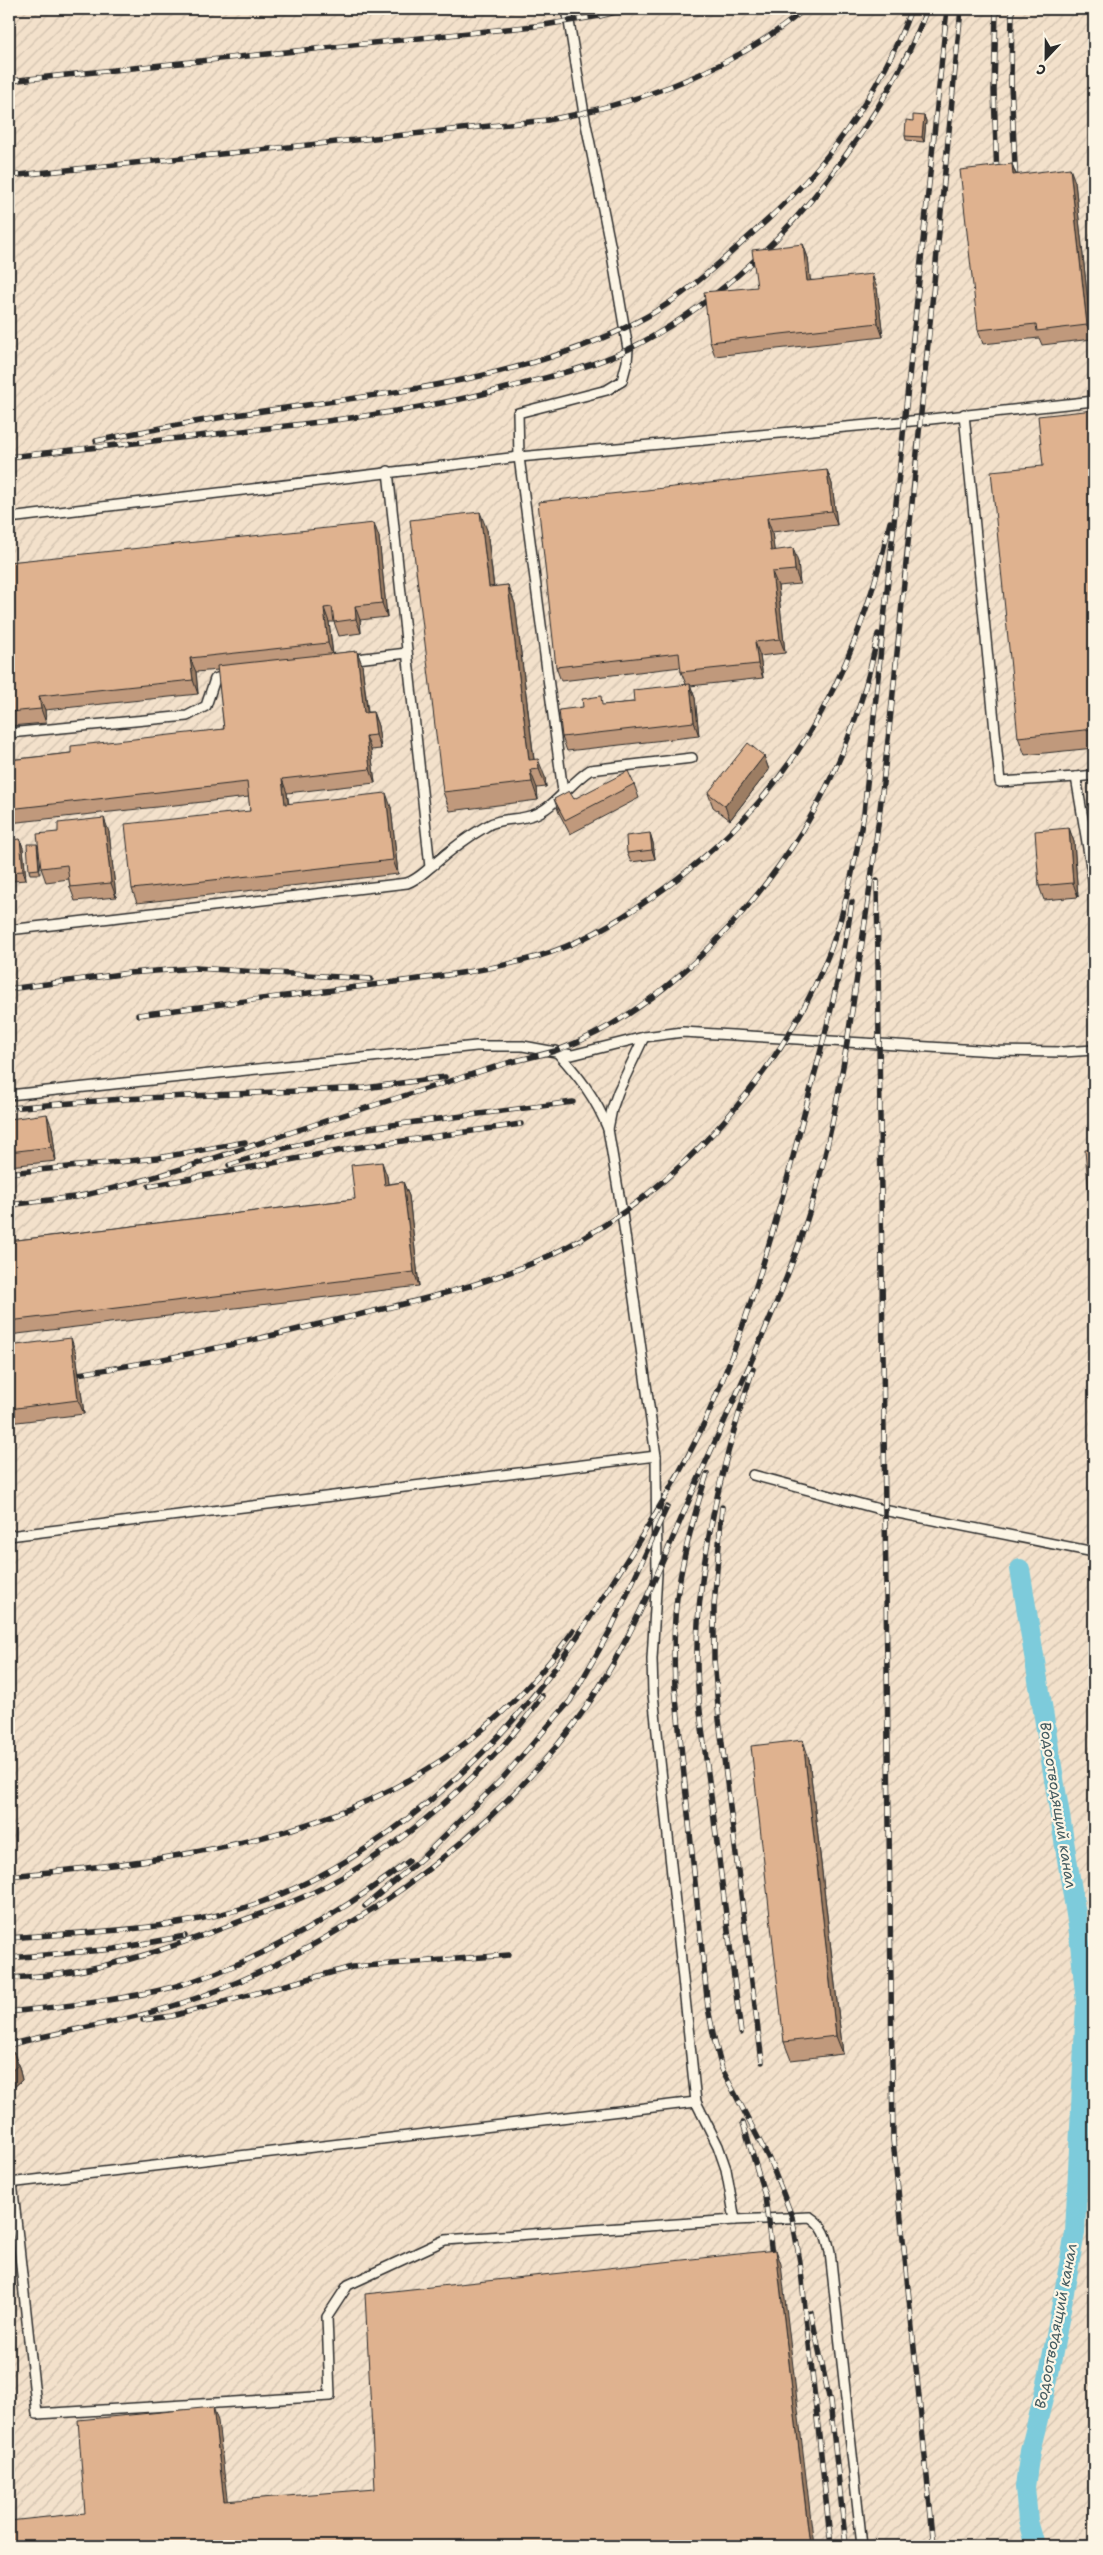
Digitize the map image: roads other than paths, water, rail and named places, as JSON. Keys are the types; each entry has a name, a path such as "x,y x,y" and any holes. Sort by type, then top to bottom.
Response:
{"lane":[{"path":"562,792 519,457 518,413 607,390 622,381 627,362 624,328 584,114 567,9"},
{"path":"9,518 388,471 1094,401"},
{"path":"964,414 1000,782 1094,775"},
{"path":"388,471 430,867"},
{"path":"341,661 407,653"},
{"path":"9,733 187,716 206,706 215,679 220,676 237,673"},
{"path":"9,930 407,883 416,880 430,867 485,827 506,819 533,816 551,804 562,792 590,770 692,758"},
{"path":"1076,777 1094,884"},
{"path":"9,1095 476,1046 523,1046 582,1054 644,1037 683,1032 995,1051 1063,1052 1094,1050"},
{"path":"608,1129 618,1092 644,1037"},
{"path":"556,1050 589,1089 600,1109 608,1129 622,1213 656,1456 657,1574 652,1659 653,1694 696,2102 721,2154 735,2220"},
{"path":"9,1536 656,1456"},
{"path":"753,1475 884,1510 1094,1552"},
{"path":"696,2102 11,2183 37,2414 330,2396 327,2317 348,2285 444,2240 735,2220 810,2217 819,2222 825,2232 830,2252 862,2546"}],"waterway":[{"name":"Водоотводящий канал","path":"1020,1569 1079,1933 1086,2003 1075,2233 1048,2379 1030,2451 1025,2487 1028,2521 1035,2546"}],"railway":[{"path":"9,81 544,25 600,16 627,9"},
{"path":"9,176 548,120 582,113 616,104 684,81 747,50 777,31 805,9"},
{"path":"96,441 205,420 365,397 463,380 559,354 604,338 646,317 675,299 702,278 779,209 826,158 866,102 883,72 911,9"},
{"path":"9,457 309,423 407,409 471,397 551,377 599,362 629,349 658,334 685,316 738,275 786,229 808,204 843,159 884,98 918,32 927,9"},
{"path":"64,1376 199,1352 419,1300 477,1284 534,1263 604,1225 646,1195 686,1161 723,1123 756,1082 786,1038 811,994 837,932 850,882 864,813 947,9"},
{"path":"9,2045 155,2011 228,1986 278,1963 327,1937 403,1888 433,1866 489,1817 516,1791 566,1735 604,1679 649,1593 766,1329 795,1255 819,1179 838,1093 866,917 886,757 961,9"},
{"path":"996,9 994,90 997,179"},
{"path":"1012,9 1011,84 1016,186"},
{"path":"138,1015 430,978 515,963 567,946 596,932 638,907 699,861 741,822 777,780 808,734 835,686 857,635 875,580 890,522"},
{"path":"76,1197 181,1169 504,1064 555,1051 596,1033 637,1008 676,978 713,944 747,907 778,867 804,828 835,770 851,732 869,674 878,634"},
{"path":"877,881 893,2140 934,2546"},
{"path":"9,1938 111,1931 179,1923 245,1908 277,1896 316,1878 354,1856 391,1831 460,1774 522,1710 578,1636 667,1494 688,1457 706,1419 736,1346 761,1271 783,1195 817,1065 831,1011 852,902"},
{"path":"9,989 129,973 195,968 371,979"},
{"path":"9,1108 122,1099 365,1088 445,1077"},
{"path":"229,1165 277,1150 368,1128 573,1102"},
{"path":"149,1186 354,1148 521,1124"},
{"path":"9,1173 158,1158 245,1142"},
{"path":"9,1205 82,1196"},
{"path":"741,2033 701,1723 697,1650 702,1579 714,1508 732,1437 753,1369"},
{"path":"707,1474 684,1556 676,1606 674,1647 675,1688 708,2008 722,2069 769,2159 792,2217 800,2262 831,2546"},
{"path":"365,1906 421,1859 501,1780 570,1701 611,1629 667,1507"},
{"path":"722,1507 714,1606 714,1659 719,1719 762,2062"},
{"path":"9,1876 171,1856 248,1841 322,1819 392,1789 457,1749 518,1697 573,1631"},
{"path":"9,1978 44,1976 86,1970 127,1960 168,1948 312,1893 375,1856 439,1808 496,1753 542,1696"},
{"path":"9,2012 132,1996 173,1987 205,1977 267,1951 297,1935 354,1900 409,1861"},
{"path":"9,1958 115,1949 185,1936"},
{"path":"143,2020 172,2016 352,1967 509,1955"},
{"path":"743,2123 765,2196 773,2264"},
{"path":"811,2313 830,2402 846,2546"}]}
